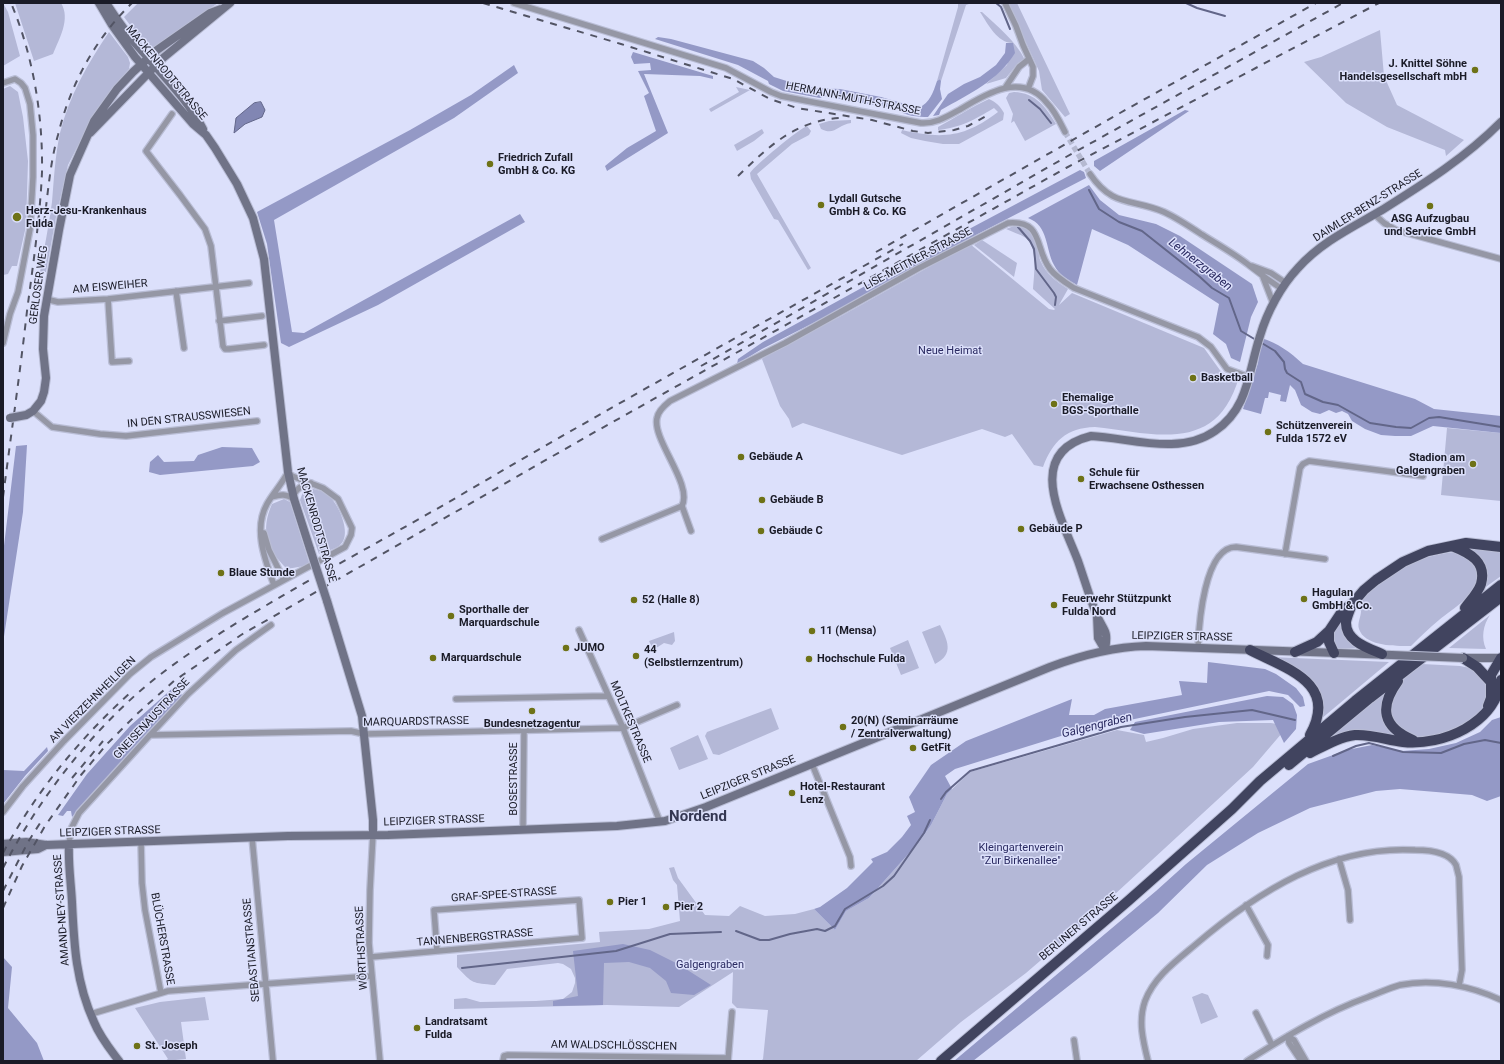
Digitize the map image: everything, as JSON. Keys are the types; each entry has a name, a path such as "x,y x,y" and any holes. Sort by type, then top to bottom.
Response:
{"highway":[{"path":"1295,652 1317,642 1376,580 1403,562 1428,551 1466,543 1501,547"},
{"path":"1452,546 1465,551 1476,559 1480,566 1482,575 1481,584 1457,618"},
{"path":"1232,809 1260,780 1457,618 1501,585"},
{"path":"1232,809 1265,785 1370,698 1501,597"},
{"path":"1350,606 1346,624 1351,637 1382,654"},
{"path":"1329,631 1329,642 1334,653"},
{"path":"1250,650 1298,675 1315,691 1319,704 1319,714 1316,724 1307,741"},
{"path":"1467,658 1490,681"},
{"path":"1487,712 1491,698 1490,681 1494,669 1501,658"},
{"path":"1404,672 1386,701 1386,712 1389,722 1395,730 1404,737 1418,743"},
{"path":"1297,759 1342,738 1354,735 1367,735 1402,742 1418,743 1439,739 1460,731 1478,720 1487,712 1498,696 1501,680"},
{"name":"BERLINER STRASSE","path":"941,1061 1128,901 1232,809"}],"street":[{"name":"MACKENRODTSTRASSE","path":"99,3 112,25 141,64 193,124 206,135"},
{"name":"MACKENRODTSTRASSE","path":"106,3 126,32 187,104 198,120 206,135 222,158 245,199 253,218 264,259 288,472 294,497 362,714 373,820 373,834"},
{"name":"GERLOSER WEG","path":"29,413 41,401 46,378 43,349 46,299 70,175 90,134 94,121 122,84 141,64 160,48 210,14 230,3"},
{"name":"HERMANN-MUTH-STRASSE","path":"514,3 726,68 781,96 921,123 939,121 987,94 1005,88 1017,87 1028,89 1035,92 1047,102 1065,132"},
{"path":"1004,3 1016,26 1022,45 1033,67 1033,76 1028,89"},
{"name":"GERLOSER WEG","path":"90,134 148,72 173,48 213,18 221,9"},
{"path":"1005,88 1019,67 1029,59"},
{"path":"3,83 15,79 22,83 25,88 30,104 33,135 33,177 30,229 18,292 10,314 3,343"},
{"path":"172,114 146,151 205,229 211,246 222,344 226,349 264,345"},
{"name":"DAIMLER-BENZ-STRASSE","path":"1105,650 1098,638 1096,615 1063,525 1051,484 1053,469 1059,455 1072,443 1081,438 1091,436 1161,444 1182,444 1197,440 1214,432 1230,419 1240,405 1249,377 1254,352 1273,303 1297,268 1319,248 1425,184 1469,152 1501,122"},
{"path":"1092,177 1107,194 1115,198 1164,212 1250,265 1263,276 1284,286"},
{"path":"1374,214 1384,223 1396,230 1501,259"},
{"name":"LISE-MEITNER-STRASSE","path":"691,531 682,505 683,496 678,475 663,445 658,429 657,418 663,407 679,396 785,343 919,268 1008,223 1018,222 1032,228 1036,234 1043,256 1050,269 1061,280 1074,288 1198,337 1211,347 1227,369 1249,377"},
{"path":"1250,265 1267,271 1284,286"},
{"path":"1263,276 1273,303"},
{"name":"AM EISWEIHER","path":"46,299 58,302 108,299 249,283"},
{"path":"176,291 184,348"},
{"path":"108,299 112,362 129,361"},
{"path":"219,321 262,316"},
{"path":"6,417 29,413"},
{"name":"IN DEN STRAUSSWIESEN","path":"29,413 52,427 126,436 257,421"},
{"path":"1285,554 1300,468 1303,464 1309,461 1423,476"},
{"path":"274,585 266,564 262,542 262,516 288,472"},
{"name":"AN VIERZEHNHEILIGEN","path":"3,812 23,786 64,741 130,674 151,657 223,613 340,550 348,542 352,528 338,499 330,492 312,483 292,476 288,472"},
{"path":"272,498 280,494 294,497 295,492 301,486 312,483"},
{"path":"602,539 682,505"},
{"path":"262,527 269,550 284,580"},
{"path":"1198,648 1202,602 1215,562 1219,555 1230,547 1325,559"},
{"name":"GNEISENAUSTRASSE","path":"69,844 72,829 80,813 150,735 188,694 236,650 271,625"},
{"name":"MOLTKESTRASSE","path":"579,630 623,728 660,822"},
{"name":"LEIPZIGER STRASSE","path":"3,844 26,842 46,845 617,826 660,822 699,810 1050,667 1105,650 1146,646 1501,658"},
{"path":"456,699 609,697"},
{"name":"MARQUARDSTRASSE","path":"150,735 354,732 364,734 524,729 623,728 677,706"},
{"name":"BOSESTRASSE","path":"523,829 524,729"},
{"name":"LEIPZIGER STRASSE","path":"812,764 850,857 851,866"},
{"name":"WÖRTHSTRASSE","path":"373,834 369,943 380,1061"},
{"name":"SEBASTIANSTRASSE","path":"252,837 273,1061"},
{"name":"BLÜCHERSTRASSE","path":"141,841 142,883 145,910 161,993"},
{"name":"AMAND-NEY-STRASSE","path":"69,844 69,865 77,969 91,1014 101,1036 119,1061"},
{"name":"LEIPZIGER STRASSE","path":"3,852 38,849 46,845"},
{"path":"1148,1061 1144,1044 1142,1017 1145,1002 1155,982 1170,966 1217,926 1246,905 1291,878 1339,859 1370,851 1397,849 1440,853 1450,858 1456,865 1459,877 1462,970 1459,986"},
{"path":"1339,859 1348,890 1350,920"},
{"name":"GRAF-SPEE-STRASSE","path":"437,951 434,910 579,900 582,938"},
{"path":"1246,905 1268,945 1268,956"},
{"name":"TANNENBERGSTRASSE","path":"370,957 582,938"},
{"path":"91,1014 168,991 372,976"},
{"path":"1247,1061 1288,1036 1352,1003 1395,987 1424,983 1459,986 1484,993 1501,1000"},
{"path":"728,1059 732,1012"},
{"path":"1256,1014 1272,1045"},
{"path":"1288,1036 1289,1043 1301,1061"},
{"path":"1288,1036 1294,1040 1306,1061"},
{"path":"1074,1040 1077,1061"},
{"name":"AM WALDSCHLÖSSCHEN","path":"503,1061 504,1056 508,1055 728,1059"}],"green space":[{"path":"3,3 8,12 20,56 3,66"},
{"path":"15,3 61,3 65,16 63,29 53,54 34,61"},
{"path":"138,3 218,3 152,48 136,33 124,17"},
{"path":"958,3 972,3 966,5 941,81 940,79 937,81 958,7"},
{"path":"1008,3 1017,3 1070,114 1065,117 1042,90 1039,71"},
{"path":"980,12 982,12 1006,34 1016,46 1025,60 1018,63 1006,78 986,84 1007,65 1013,43 1002,40 990,27"},
{"path":"1380,30 1384,76 1397,105 1464,140 1446,156 1445,150 1387,127 1346,103 1304,62 1321,57"},
{"path":"109,32 128,57 130,63 129,69 98,109 68,165 56,217 46,272 40,272 52,202 57,150 64,119 68,106 80,80"},
{"name":"Herz-Jesu-Krankenhaus Fulda","path":"10,86 18,92 23,117 28,161 26,226 17,266 12,266 8,274 3,275 3,89"},
{"path":"736,87 750,90 711,112 709,109 739,92"},
{"path":"1014,92 1028,95 1040,102 1056,124 1025,141 1014,121 1011,123 1013,114 1006,98 1009,93"},
{"path":"989,99 996,103 1004,113 1003,120 959,144 943,144 925,141 911,138 901,133 902,130 929,135 941,135 952,134 974,127 986,121 998,112 994,108 961,125 938,130 938,127"},
{"path":"851,120 851,123 833,131 821,129 819,124 829,121"},
{"path":"807,126 811,131 809,135 792,144 757,174 811,268 808,270 778,220 774,219 751,179 750,173 795,133"},
{"path":"762,129 764,133 737,151 734,145"},
{"name":"Neue Heimat","path":"1014,226 1028,230 1034,236 1038,245 1040,259 1043,266 1052,277 1068,289 1059,305 1072,293 1204,348 1222,373 1239,377 1229,402 1216,418 1200,429 1182,434 1162,435 1095,427 1076,430 1068,433 1056,443 1043,467 1034,465 1012,434 1005,437 982,429 902,455 803,423 792,428 789,419 780,406 762,359 970,244 1049,309 1054,310 1055,309 1033,289 1034,255 1032,248 1030,242 1026,238 1006,229"},
{"path":"982,240 1017,263 1014,277 974,245"},
{"name":"Stadion am Galgengraben","path":"1447,428 1501,433 1501,501 1441,495"},
{"path":"307,488 315,489 327,494 331,498 339,510 344,525 345,533 341,544 334,549 319,554 300,500 303,492"},
{"path":"284,499 290,502 309,562 304,566 287,569 280,562 270,547 266,531 268,514 272,504"},
{"path":"1466,548 1501,549 1501,576 1483,589 1484,584"},
{"path":"1455,552 1472,561 1477,571 1475,587 1465,600 1435,623 1411,646 1382,644 1374,642 1362,635 1359,629 1361,611 1357,606 1365,595 1376,585 1387,576 1413,562 1427,557"},
{"path":"1490,615 1484,632 1484,645 1486,649 1449,648"},
{"path":"1342,616 1357,648 1337,649 1333,636 1337,624"},
{"path":"940,625 948,646 945,656 935,664 922,632"},
{"path":"674,632 675,641 672,645 664,643 653,650 649,641"},
{"path":"908,640 919,668 901,675 890,648"},
{"path":"1270,657 1389,662 1321,719 1323,706 1321,695 1316,686 1301,673"},
{"path":"1422,664 1460,666 1475,670 1487,684 1486,702 1481,711 1466,723 1445,733 1434,736 1413,736 1404,732 1390,716 1393,692 1405,677"},
{"path":"1387,690 1383,706 1403,737 1330,738 1329,736"},
{"path":"771,708 779,729 719,755 713,754 705,736 707,732"},
{"name":"Kleingartenverein \"Zur Birkenallee\"","path":"1237,723 1271,723 1288,726 1253,767 1076,930 1026,973 961,1022 916,1061 761,1061 763,1059 768,1010 737,1008 732,1003 733,972 679,1007 607,1005 454,1009 454,999 466,998 480,1002 563,999 572,992 575,978 571,969 563,964 558,963 507,969 495,985 473,982 466,977 457,967 457,955 600,942 599,932 649,929 680,921 677,885 673,880 669,868 674,867 678,878 705,915 729,916 740,906 765,916 795,914 814,909 835,930 846,911 869,898 919,842 931,825 947,794 970,772 1117,730 1144,735 1146,742 1193,729"},
{"path":"698,735 708,759 679,770 670,748"},
{"path":"1202,993 1208,995 1218,1017 1201,1024 1192,997"},
{"path":"205,997 209,1020 181,1022 186,1059 165,1061 168,1059 135,1008 160,1002"}],"shaded area":[{"path":"658,37 671,39 753,61 774,77 793,83 816,88 840,89 881,97 919,108 928,100 937,81 940,79 942,99 928,117 924,117 907,115 898,109 824,96 820,98 783,91 738,65 655,39"},
{"path":"1006,43 1013,43 1015,53 1000,71 982,86 941,110 939,115 933,116 948,94 964,84 980,77 996,65 1005,53"},
{"path":"633,52 713,76 713,79 700,76 644,74 668,133 607,171 605,166 627,148 656,131 644,96 649,93 638,71 651,70 650,63 634,64 631,57"},
{"path":"514,65 518,73 454,118 274,220 292,332 304,333 520,214 525,222 378,305 289,347 281,343 267,244 257,212 410,130 471,95"},
{"path":"261,102 265,110 262,117 245,124 234,133 236,118 254,103"},
{"path":"1185,110 1189,111 1100,171 1094,166 1094,161"},
{"path":"1080,170 1084,172 1086,178 922,263 737,364 738,359 763,342"},
{"path":"1089,185 1100,200 1119,215 1156,224 1180,236 1252,284 1258,302 1251,317 1240,362 1231,358 1226,344 1213,334 1219,304 1128,245 1092,229 1077,285 1058,272 1051,258 1046,238 1040,226 1028,218"},
{"path":"1261,338 1284,348 1303,364 1415,399 1434,409 1501,416 1501,433 1433,426 1411,436 1381,435 1365,429 1352,421 1348,414 1342,411 1336,413 1329,410 1320,414 1312,412 1301,405 1295,390 1290,385 1286,402 1280,401 1281,395 1269,392 1268,398 1265,398 1261,414 1243,409 1258,363"},
{"path":"27,445 23,512 3,643 3,554 16,446"},
{"path":"222,447 252,448 260,462 253,466 160,475 149,472 150,462 158,455 164,462 194,461 198,455"},
{"path":"1208,662 1265,669 1276,674 1296,688 1303,697 1305,706 1300,707 1288,695 1269,691 1077,731 955,769 945,776 952,789 947,794 931,825 919,842 869,898 846,911 835,930 814,909 820,907 847,888 873,862 871,859 887,852 902,837 911,825 907,816 915,812 909,797 931,765 966,741 1072,699 1069,715 1094,715 1105,709 1182,695 1179,681 1207,683"},
{"path":"175,686 180,690 182,696 72,817 71,811 67,811 63,816 58,815 87,774 130,726"},
{"path":"1267,696 1283,697 1293,704 1297,715 1296,729 1284,743 1273,720 1219,722 1144,734 1130,730 1135,722"},
{"path":"1501,717 1501,796 1487,801 1472,795 1400,789 1376,791 1310,808 1258,833 1207,865 1158,913 1089,970 973,1061 954,1061 1186,864 1308,764 1347,750 1372,745 1402,751 1429,749 1456,743 1480,732 1492,720"},
{"path":"47,747 48,751 25,776 3,804 3,770 24,771"},
{"path":"623,944 650,950 678,964 711,985 694,995 671,993 666,981 650,968 629,962 604,963 603,1005 553,1006 553,1001 578,996 573,951"},
{"path":"3,957 12,967 8,1008 37,1043 44,1061 3,1061"}],"waterway":[{"name":"Lehnerzgraben","path":"996,3 1001,7 1010,29"},
{"path":"1186,3 1197,8 1225,16"},
{"name":"Lehnerzgraben","path":"1029,100 1040,109 1051,123"},
{"name":"Lehnerzgraben","path":"1089,190 1099,209 1119,222 1142,231 1212,288 1229,298 1241,331 1256,340"},
{"path":"1018,227 1030,241 1034,249 1036,269 1054,293 1056,297 1055,305"},
{"name":"Lehnerzgraben","path":"1260,342 1275,351 1284,362 1287,373 1301,382 1305,394 1323,402 1338,405 1370,423 1411,428 1429,418 1439,417 1501,427"},
{"name":"Galgengraben","path":"941,799 946,792 970,771 1121,727 1185,717 1252,710 1295,720"},
{"name":"Galgengraben","path":"1333,756 1356,746 1369,743 1403,752 1441,753 1464,744 1485,740 1501,743"},
{"name":"Galgengraben","path":"736,931 760,940 769,940 817,929 825,931 835,926 845,909 883,886 894,876 924,833 930,820"},
{"name":"Galgengraben","path":"462,968 616,951 670,934 721,932"}],"tunnel":[{"path":"1065,132 1090,174"}],"railway":[{"path":"3,497 36,242 42,172 41,129 31,64 19,23 11,3"},
{"path":"44,223 53,156 69,98 95,47 132,3"},
{"path":"483,3 733,79 770,99 797,108 872,120 913,131 928,133 954,130 968,126 990,114"},
{"path":"876,252 1316,3"},
{"path":"701,366 1066,157 1343,3"},
{"path":"3,908 22,866 45,826 81,775 107,744 138,713 174,681 241,635 586,437 1066,168 1379,3"},
{"path":"738,176 760,155 783,137 809,124 839,118"},
{"path":"3,868 48,793 85,747 125,704 184,657 222,632 301,585 903,244"},
{"path":"3,853 29,809 59,768 93,729 130,693"},
{"path":"72,778 103,741"},
{"path":"3,891 28,842 42,820"}],"place":[{"name":"J. Knittel Söhne Handelsgesellschaft mbH","path":"1475,70"},
{"name":"Friedrich Zufall GmbH & Co. KG","path":"490,164"},
{"name":"Lydall Gutsche GmbH & Co. KG","path":"821,205"},
{"name":"ASG Aufzugbau und Service GmbH","path":"1430,206"},
{"name":"Herz-Jesu-Krankenhaus Fulda","path":"17,217"},
{"name":"Basketball","path":"1193,378"},
{"name":"Ehemalige BGS-Sporthalle","path":"1054,404"},
{"name":"Schützenverein Fulda 1572 eV","path":"1268,432"},
{"name":"Gebäude A","path":"741,457"},
{"name":"Stadion am Galgengraben","path":"1473,464"},
{"name":"Schule für Erwachsene Osthessen","path":"1081,479"},
{"name":"Gebäude B","path":"762,500"},
{"name":"Gebäude P","path":"1021,529"},
{"name":"Gebäude C","path":"761,531"},
{"name":"Blaue Stunde","path":"221,573"},
{"name":"Hagulan GmbH & Co.","path":"1304,599"},
{"name":"52 (Halle 8)","path":"634,600"},
{"name":"Feuerwehr Stützpunkt Fulda Nord","path":"1054,605"},
{"name":"Sporthalle der Marquardschule","path":"451,616"},
{"name":"11 (Mensa)","path":"812,631"},
{"name":"JUMO","path":"566,648"},
{"name":"44 (Selbstlernzentrum)","path":"636,656"},
{"name":"Marquardschule","path":"433,658"},
{"name":"Hochschule Fulda","path":"809,659"},
{"name":"Bundesnetzagentur","path":"532,711"},
{"name":"20(N) (Seminarräume / Zentralverwaltung)","path":"843,727"},
{"name":"GetFit","path":"913,748"},
{"name":"Hotel-Restaurant Lenz","path":"792,793"},
{"name":"Pier 1","path":"610,902"},
{"name":"Pier 2","path":"666,907"},
{"name":"Landratsamt Fulda","path":"417,1028"},
{"name":"St. Joseph","path":"137,1046"}],"district":[{"name":"Nordend","path":"698,817"}]}
